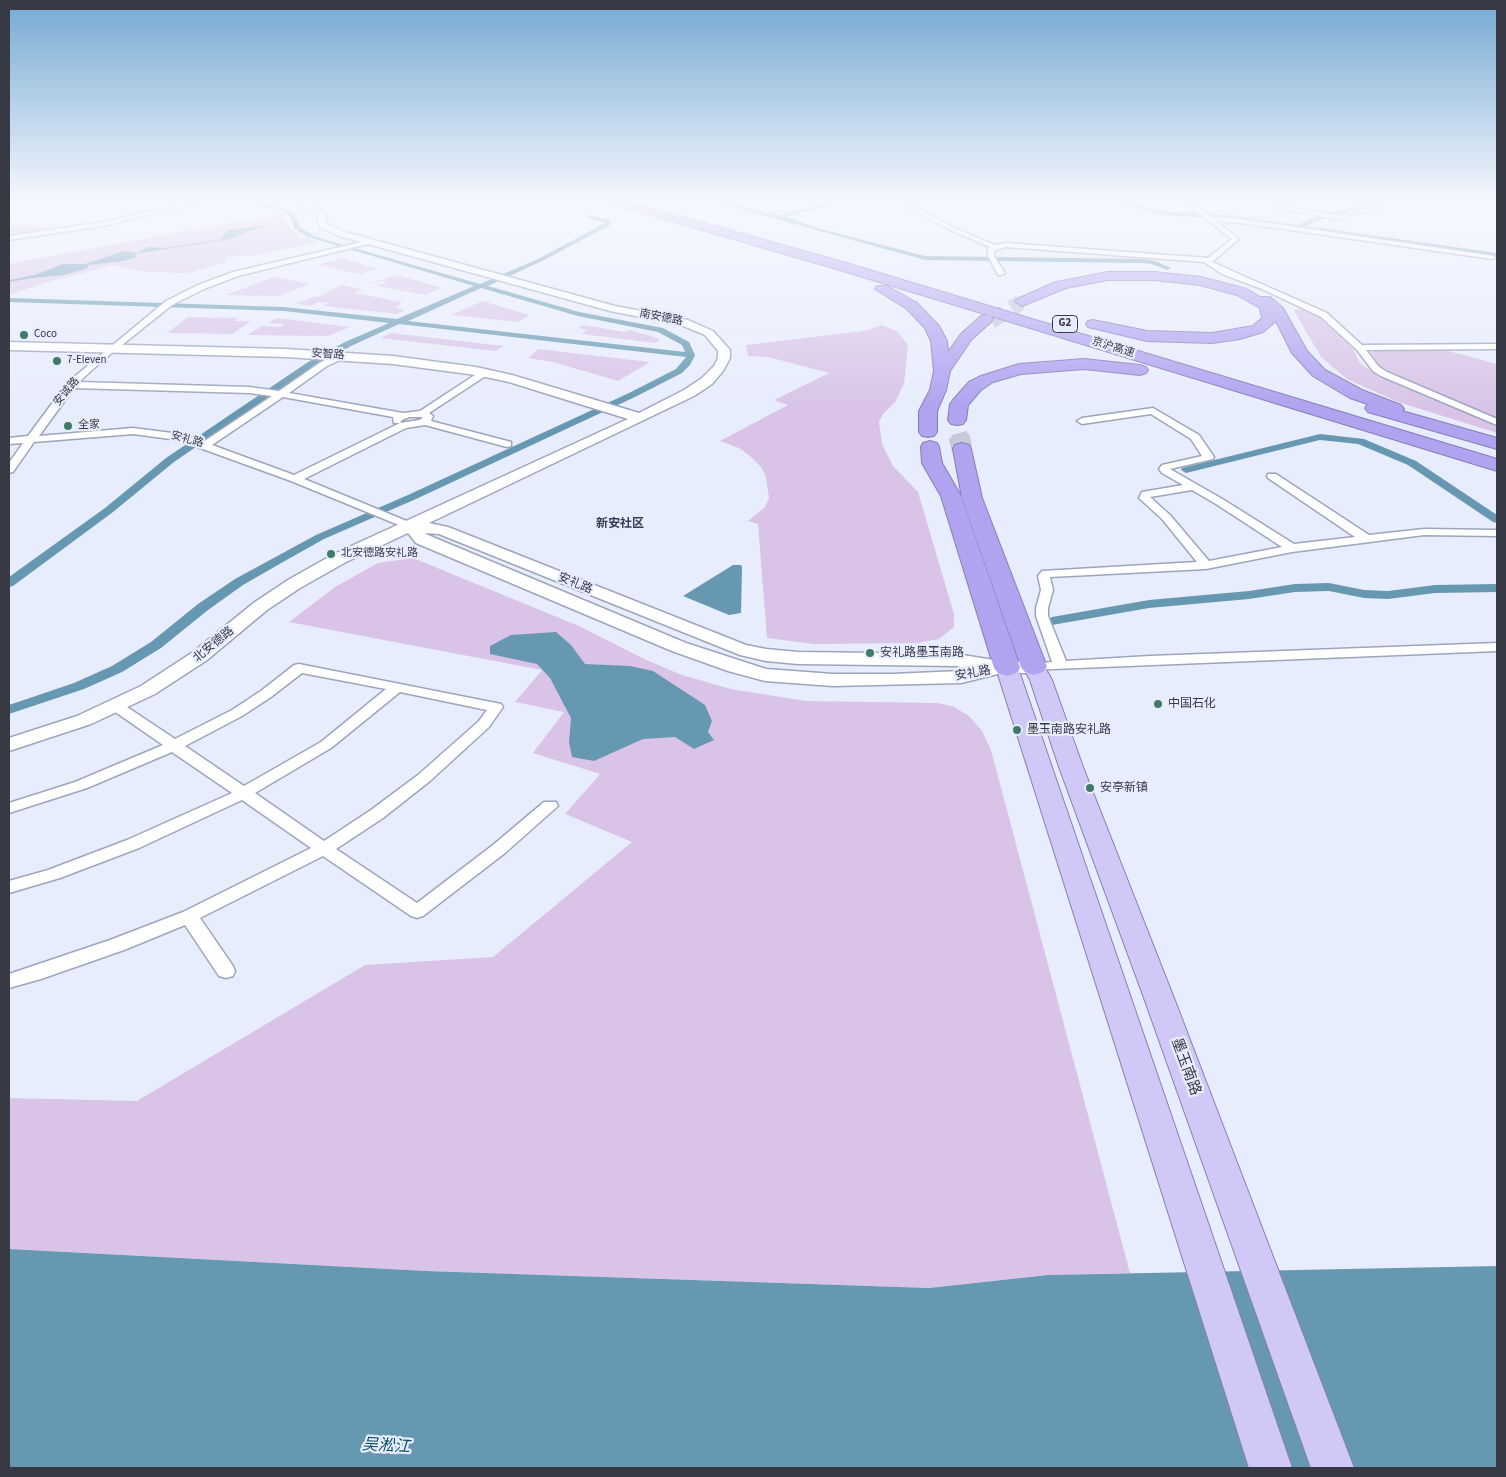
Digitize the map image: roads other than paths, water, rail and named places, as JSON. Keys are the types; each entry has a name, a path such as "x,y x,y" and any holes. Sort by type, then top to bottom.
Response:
{"highway":[{"name":"京沪高速","path":"846,270 935,298"},
{"path":"855,270 935,298 1110,351 1181,378 1497,476"},
{"name":"京沪高速","path":"857,270 956,292 1161,350 1281,389 1497,453"},
{"path":"863,272 887,270"},
{"path":"863,272 926,319 939,341 942,371 938,390 928,411 932,463 950,496 1004,654 1007,668"},
{"path":"1039,310 1016,301 1061,285 1082,280 1116,276 1154,275 1234,287 1267,301 1278,311 1293,340 1308,362 1335,383 1356,394 1407,413 1422,422"},
{"path":"1189,279 1242,292 1266,306 1270,311 1269,320 1258,329 1243,334 1197,339 1134,334 1076,320 1161,350 1189,354"},
{"name":"京沪高速","path":"961,306 1497,465"},
{"path":"942,371 966,337 988,320 960,354 947,403 959,434 974,504 1034,667"},
{"path":"959,434 959,404 975,386 987,379 1019,369 1084,364 1133,369 1181,378"},
{"path":"1316,391 1497,444"}],"main road":[{"name":"墨玉南路","path":"1034,667 1041,680 1071,767 1160,998 1333,1468"},
{"path":"1007,668 1271,1468"}],"street":[{"name":"安诚路","path":"9,470 71,385 111,349 166,305 195,289 230,276 255,270"},
{"name":"南安德路","path":"410,526 689,393 707,381 719,368 724,358 724,350 709,333 684,322 614,309 471,270"},
{"path":"1221,270 1315,310 1332,322 1360,348 1376,369 1384,374 1497,422"},
{"name":"安智路","path":"9,346 316,354 402,361 484,372 535,385 640,418"},
{"path":"1360,348 1497,346"},
{"path":"198,442 338,355"},
{"path":"423,418 484,372"},
{"path":"71,385 277,393 403,420 423,418 507,444"},
{"path":"1082,421 1153,411 1195,437 1203,452 1209,457 1164,468 1292,548"},
{"path":"295,479 403,420"},
{"name":"安礼路","path":"9,441 133,431 158,433 198,442 410,526 422,539 679,646 735,668 765,675 815,680 892,680 961,677 1007,668 1034,667"},
{"path":"1272,476 1365,538"},
{"path":"1194,487 1144,496 1166,517 1206,565"},
{"name":"北安德路","path":"9,745 59,729 116,706 177,673 261,606 294,584 340,558 410,526"},
{"path":"1060,664 1042,616 1042,608 1047,590 1047,582 1044,576 1046,574 1206,565 1292,548 1438,531 1497,533"},
{"path":"1034,667 1060,664 1497,647"},
{"path":"9,808 81,785 175,745 237,713 266,694 299,668 496,707 484,724 424,778 376,814 325,848 189,916 117,945 9,981"},
{"path":"9,887 54,874 133,844 244,793 326,745 396,688"},
{"path":"116,706 417,912 499,849 550,806"},
{"path":"189,916 226,971"}],"water":[{"path":"48,270 81,270 64,275 9,282 9,280 35,275"},
{"path":"733,565 741,565 742,567 741,613 729,615 683,596"},
{"path":"556,632 571,645 585,664 630,666 653,671 705,705 712,721 708,732 714,740 694,749 675,737 643,739 594,761 572,757 569,742 571,718 550,678 537,664 490,654 490,646 511,635"},
{"name":"吴淞江","path":"9,1249 426,1271 929,1288 1048,1275 1497,1266 1497,1468 9,1468"}],"waterway":[{"path":"425,270 481,286"},
{"path":"481,286 517,270"},
{"path":"398,322 481,286"},
{"path":"481,286 578,314 660,330 686,344 691,355"},
{"path":"9,300 284,309 398,322"},
{"path":"9,583 109,510 170,460 311,364 348,344 398,322"},
{"path":"398,322 691,355"},
{"path":"9,710 79,686 117,669 156,645 203,607 239,582 279,559 320,537 412,497 632,395 679,371 687,363 691,355"},
{"path":"1186,470 1267,451 1308,439 1320,437 1342,438 1360,441 1412,463 1497,520"},
{"path":"1052,621 1149,604 1249,595 1295,588 1329,587 1364,594 1388,595 1435,589 1497,588"}],"tunnel":[{"path":"991,321 1020,303"},
{"path":"959,433 960,437"},
{"path":"959,436 962,449"}],"place":[{"name":"Coco","path":"24,335"},
{"name":"7-Eleven","path":"57,361"},
{"name":"全家","path":"68,426"},
{"name":"北安德路安礼路","path":"331,554"},
{"name":"安礼路墨玉南路","path":"870,653"},
{"name":"中国石化","path":"1158,704"},
{"name":"墨玉南路安礼路","path":"1017,730"},
{"name":"安亭新镇","path":"1090,788"}],"district":[{"name":"新安社区","path":"620,524"}]}
